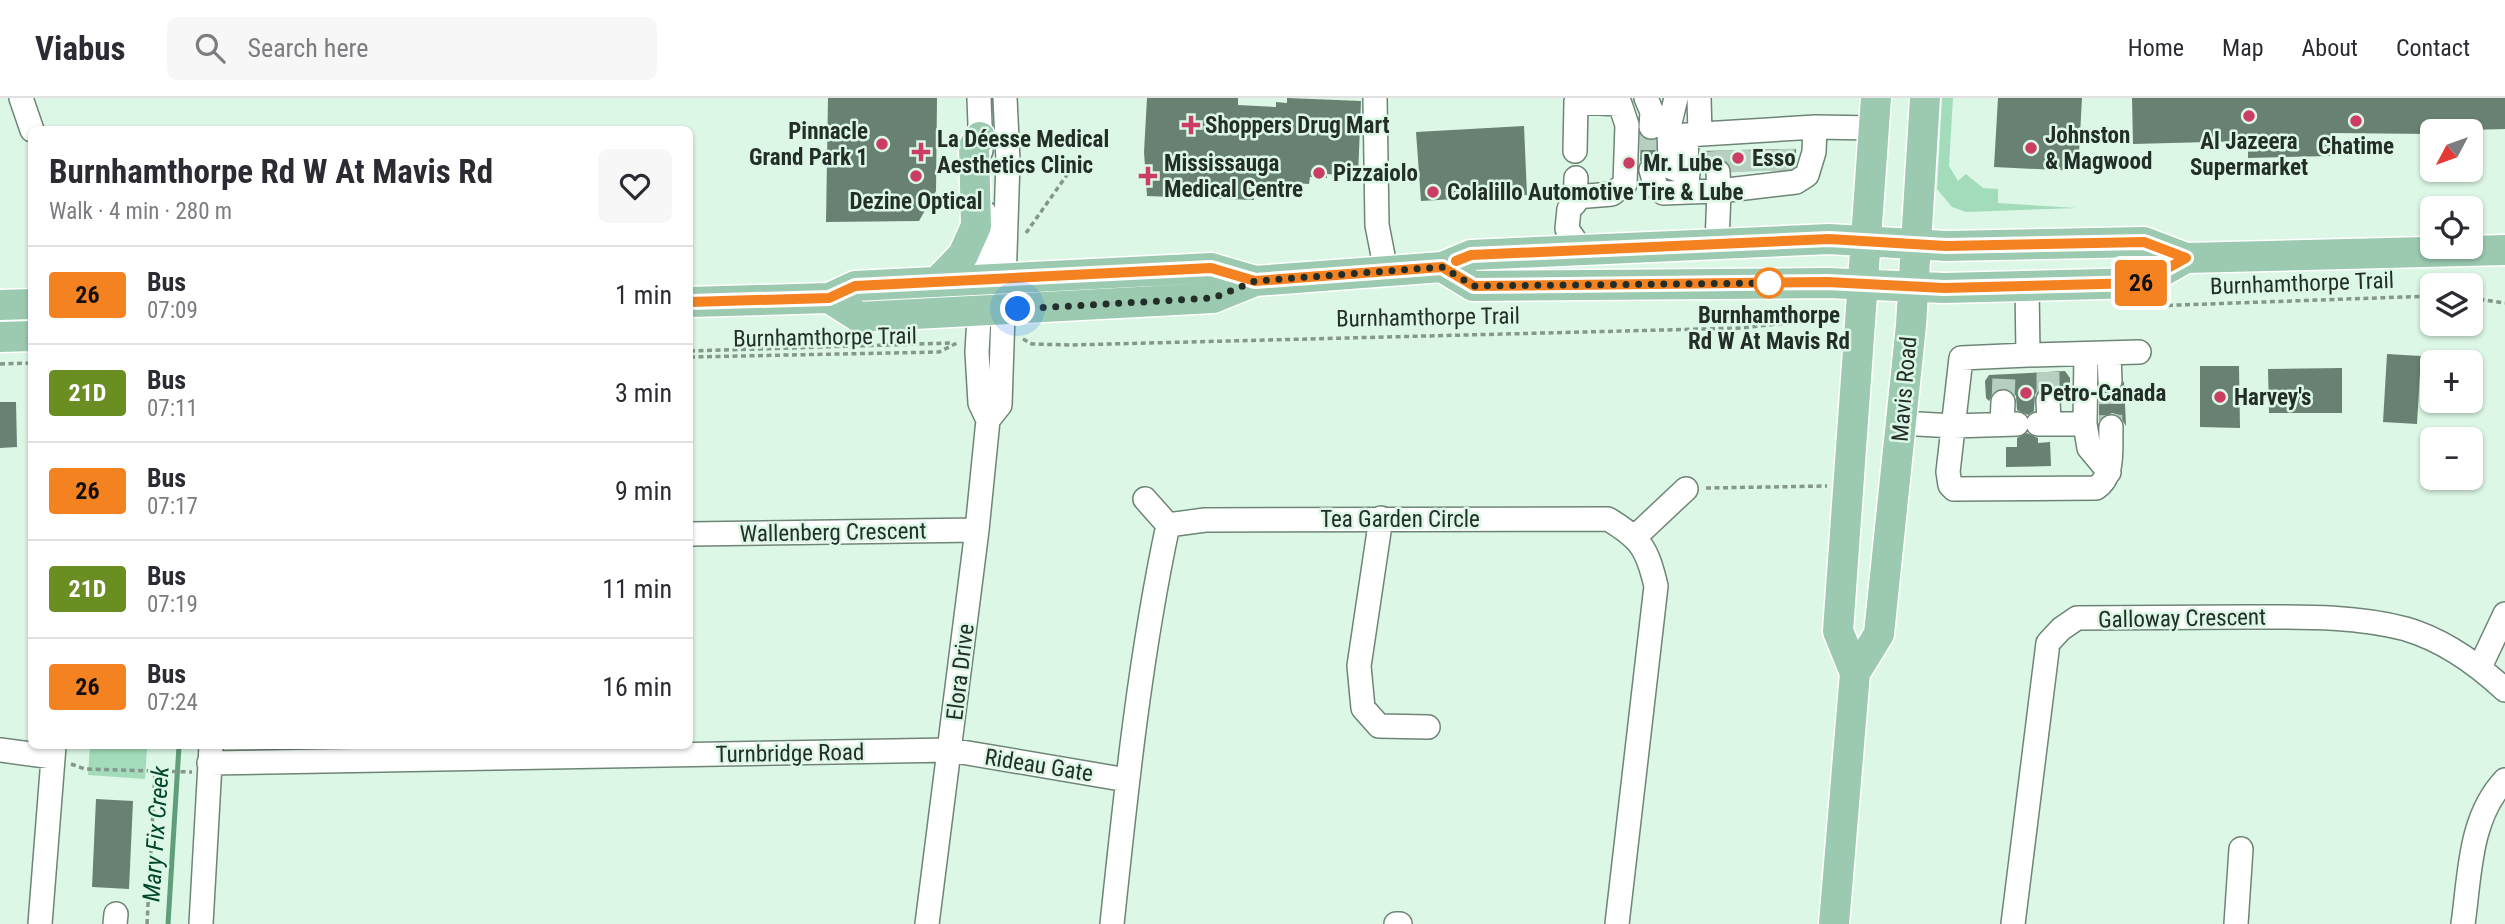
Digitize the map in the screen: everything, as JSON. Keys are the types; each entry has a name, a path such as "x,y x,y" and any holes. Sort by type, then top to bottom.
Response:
{"main road":[{"name":"Mavis Road","path":"1834,924 1855,673 1838,631 1876,98"},
{"name":"Mavis Road","path":"1855,673 1879,635 1913,286 1925,98"},
{"path":"937,282 964,255 975,226 974,146 980,137"},
{"path":"829,298 859,317 1213,298 1255,281 1442,267 1471,255 1574,244 1717,244 1829,239 1916,244 2144,242 2186,258 2505,250"},
{"path":"1442,267 1474,286 2026,286 2141,283 2186,258"},
{"path":"693,302 829,298 855,286 1211,268 1255,281"},
{"path":"0,305 28,304"},
{"path":"0,337 28,336"}],"street":[{"path":"21,98 31,126"},
{"path":"979,98 985,213 993,279"},
{"path":"993,279 1007,160 1005,98"},
{"path":"1375,98 1377,225 1386,271"},
{"path":"1646,98 1652,113 1651,127"},
{"path":"1676,98 1669,127 1670,167 1688,183"},
{"path":"1687,98 1720,156"},
{"path":"1699,98 1720,156 1717,244"},
{"path":"1574,244 1583,230 1584,220 1576,193 1612,194 1625,184 1627,125 1620,104 1576,102 1575,151"},
{"path":"1688,183 1720,156 1772,159 1815,127 1874,128"},
{"path":"1651,170 1656,187 1663,193 1688,183 1720,156 1772,159 1807,175 1814,152 1815,127"},
{"name":"Elora Drive","path":"927,924 977,530 988,420 1000,405 992,310 993,279"},
{"path":"2026,286 2041,361"},
{"path":"2111,427 2109,472 2105,483 2096,488 1954,489 1950,485 1948,472 1961,358 2004,366 2086,354 2139,352"},
{"path":"2086,354 2085,425 2089,448 2109,472"},
{"path":"2109,354 2110,381"},
{"path":"2022,419 2048,400"},
{"path":"1901,423 1953,426 2022,419 2085,425"},
{"path":"1617,924 1656,586 1649,557 1636,536 1686,489"},
{"path":"1112,924 1128,780 1157,575 1168,525 1145,499"},
{"path":"1381,518 1359,666 1363,708 1378,726 1428,727"},
{"name":"Tea Garden Circle","path":"1168,525 1205,520 1608,519 1636,536"},
{"name":"Wallenberg Crescent","path":"693,534 977,530"},
{"path":"2480,667 2505,614"},
{"name":"Galloway Crescent","path":"2013,924 2046,651 2048,643 2061,629 2077,618 2318,616 2407,630 2445,646 2480,667 2505,690"},
{"path":"0,750 53,751 40,924"},
{"name":"Rideau Gate","path":"950,750 1128,780"},
{"name":"Turnbridge Road","path":"205,760 950,750"},
{"path":"201,924 205,760"},
{"path":"2463,924 2480,816 2492,794 2505,780"},
{"path":"2236,924 2240,896 2241,849"}],"path":[{"path":"1026,233 1069,173"},
{"name":"Burnhamthorpe Trail","path":"2172,305 2420,296"},
{"path":"2483,300 2505,303"},
{"name":"Burnhamthorpe Trail","path":"1021,338 1032,344 1070,345 1742,328 1837,317"},
{"name":"Burnhamthorpe Trail","path":"693,351 939,346 958,342 939,352 693,357"},
{"path":"0,364 28,363"},
{"path":"1686,489 1832,485"},
{"path":"53,751 85,769 155,772 205,760"},
{"path":"147,924 155,772"}],"green space":[{"path":"1942,98 1953,98 1949,166 1958,181 1966,174 1983,188 1998,189 1998,203 2077,208 1966,212 1952,207 1937,189"},
{"path":"90,749 147,749 145,779 88,775"}],"building":[{"name":"Pinnacle Grand Park 1","path":"828,98 937,98 936,191 919,221 826,222"},
{"path":"1147,98 1238,98 1238,105 1276,107 1276,102 1287,103 1287,98 1361,101 1358,177 1327,174 1327,178 1310,177 1309,184 1292,183 1292,188 1273,187 1273,195 1254,193 1254,200 1147,196 1144,152"},
{"path":"1998,98 2082,98 2078,171 1994,167"},
{"path":"2132,98 2505,98 2505,129 2483,130 2483,119 2420,119 2420,134 2331,133 2331,156 2248,158 2248,141 2133,144"},
{"path":"1524,126 1527,195 1421,201 1416,132"},
{"path":"1641,136 1655,140 1656,157 1646,157 1640,162"},
{"path":"1796,149 1796,162 1791,168 1732,172 1729,164 1718,158 1710,161 1702,173 1701,151"},
{"path":"2387,354 2420,356 2417,424 2383,422"},
{"name":"Harvey's","path":"2200,366 2239,366 2240,428 2200,427"},
{"path":"2342,368 2342,413 2269,413 2268,369"},
{"path":"2065,371 2070,378 2070,394 2062,400 2055,388 2041,388 2035,394 2034,411 2028,415 2017,410 2016,396 2010,390 1997,389 1989,401 1986,398 1985,381 1989,375"},
{"path":"2124,381 2126,426 2119,415 2112,413 2099,420 2099,390 2110,395 2117,393"},
{"path":"0,402 16,402 17,447 0,448"},
{"path":"2027,433 2038,438 2038,443 2050,442 2051,466 2006,467 2006,447 2017,447 2017,438"},
{"path":"96,799 133,801 129,889 92,887"}],"waterway":[{"name":"Mary Fix Creek","path":"168,924 179,749"}],"tunnel":[{"path":"1651,127 1651,170"},
{"path":"1783,149 1784,171"},
{"path":"1737,150 1738,172"},
{"path":"1760,150 1761,171"},
{"path":"1716,151 1718,172"},
{"path":"2048,372 2048,400"},
{"path":"2003,402 2004,375"},
{"path":"2110,381 2111,427"}],"bus line":[{"name":"26","path":"693,302 829,298 855,286 1211,268 1255,281 1442,267 1474,286 1827,282 1944,288 2141,283 2186,258 2144,242 1946,246 1829,239 1471,255 1456,261"}],"place":[{"name":"Al Jazeera Supermarket","path":"2249,116"},
{"name":"Chatime","path":"2356,121"},
{"name":"Shoppers Drug Mart","path":"1191,125"},
{"name":"Pinnacle Grand Park 1","path":"882,144"},
{"name":"Johnston & Magwood","path":"2031,148"},
{"name":"La Déesse Medical Aesthetics Clinic","path":"921,152"},
{"name":"Esso","path":"1738,158"},
{"name":"Mr. Lube","path":"1629,163"},
{"name":"Pizzaiolo","path":"1319,173"},
{"name":"Dezine Optical","path":"916,176"},
{"name":"Mississauga Medical Centre","path":"1148,176"},
{"name":"Colalillo Automotive Tire & Lube","path":"1433,192"},
{"name":"Burnhamthorpe Rd W At Mavis Rd","path":"1769,283"},
{"name":"Petro-Canada","path":"2026,393"},
{"name":"Harvey's","path":"2220,397"}],"route":[{"path":"1018,309 1213,298 1255,281 1442,267 1474,286 1772,283 1769,283"}]}
